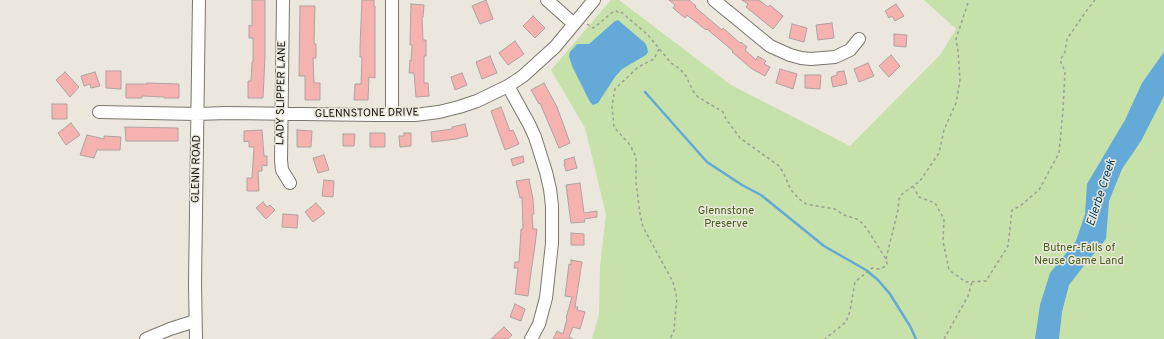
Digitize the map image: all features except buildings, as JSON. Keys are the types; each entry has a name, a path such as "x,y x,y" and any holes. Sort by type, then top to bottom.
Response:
{"street":[{"name":"GLENN ROAD","path":"196,339 199,0"},
{"name":"LADY SLIPPER LANE","path":"283,0 282,170 290,183"},
{"path":"392,0 392,115"},
{"path":"547,0 579,23"},
{"name":"GLENNSTONE DRIVE","path":"99,112 392,115 416,115 439,112 477,101 508,86 523,76 579,23 594,0"},
{"path":"714,0 770,46 801,58 811,59 835,57 850,50 859,39"},
{"path":"508,86 529,124 541,152 552,206 552,244 546,298 539,324 530,339"},
{"path":"146,339 170,329 196,321"}],"path":[{"path":"825,339 846,322 850,311 855,282 872,268 879,269 887,264 886,259 899,200 902,194 920,181 939,154 944,130 956,103 960,80 956,39 969,0"},
{"path":"913,186 919,197 935,203 944,219 943,241 949,270 966,282 986,281 1008,246 1012,210 1020,206 1039,190 1059,153 1063,110 1064,72 1060,60 1065,52 1067,39 1095,0"},
{"path":"579,23 590,27 596,27 612,12 618,12 620,10 648,35 671,64 680,69 686,76 693,91 698,97 722,112 740,138 779,166 791,190 799,199 806,204 835,209 844,215 862,222 886,259"},
{"path":"659,49 654,59 638,67 615,89 612,106 614,127 630,145 636,158 636,182 643,227 673,282 677,298 674,317 674,331 670,339"},
{"path":"944,339 968,296 972,282"}],"green space":[{"name":"Glennstone Preserve","path":"611,0 619,0 731,85 850,146 940,55 956,29 924,0 1164,0 1164,339 592,339 599,314 600,267 606,214 585,128 551,70"}],"water":[{"path":"618,20 645,43 648,52 646,55 622,69 598,103 593,105 590,102 572,66 569,56 570,52 577,44 589,44"},
{"name":"Ellerbe Creek","path":"1164,52 1164,96 1141,141 1122,169 1109,201 1106,239 1069,285 1062,312 1059,339 1035,339 1040,305 1050,273 1076,241 1085,214 1087,184 1125,120 1142,83"}],"waterway":[{"path":"645,92 707,162 742,185 761,195 824,246 866,270 878,280 890,294 910,326 916,339"}],"park label":[{"name":"Butner-Falls of Neuse Game Land","path":"1079,255"}]}
